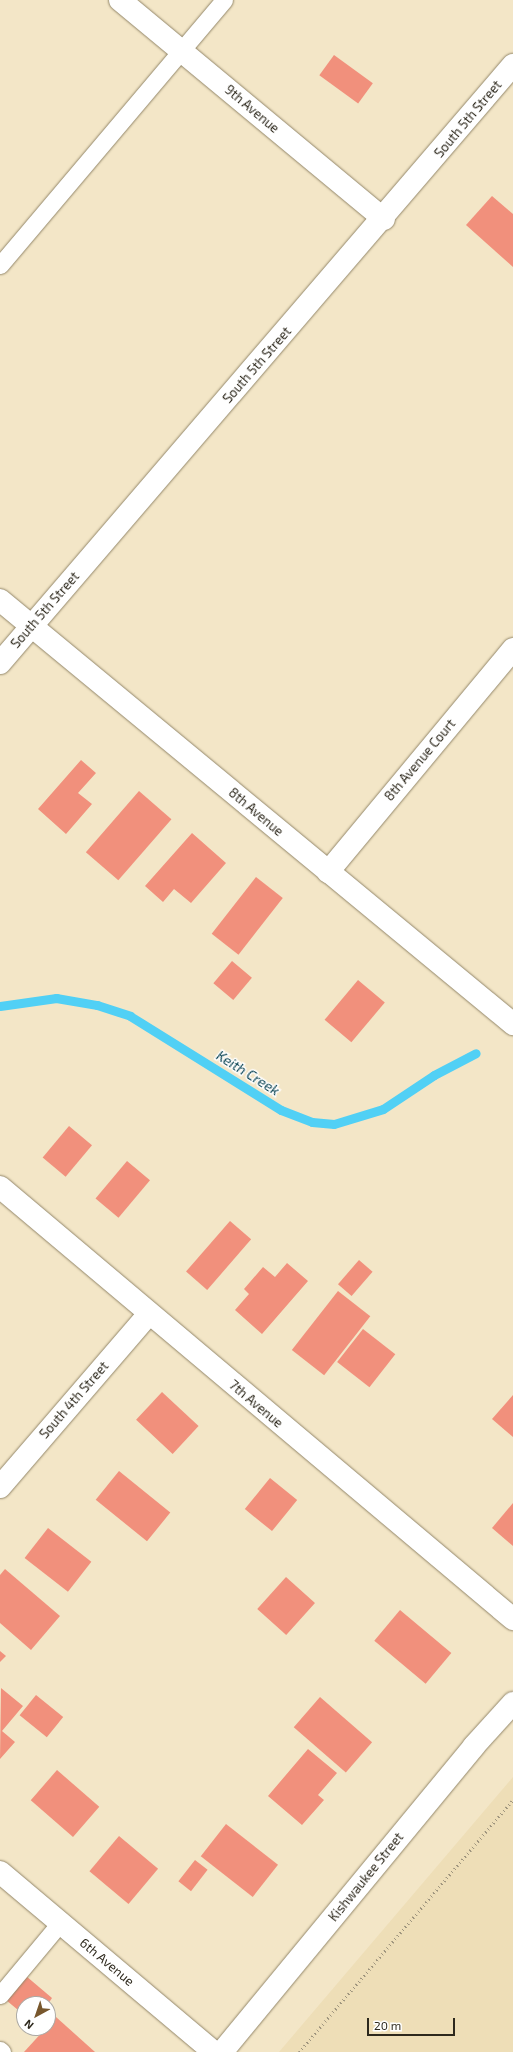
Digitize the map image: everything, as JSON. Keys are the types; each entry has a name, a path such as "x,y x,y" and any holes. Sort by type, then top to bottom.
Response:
{"street":[{"name":"9th Avenue","path":"120,0 384,219"},
{"name":"South 5th Street","path":"0,664 31,626 384,219 513,65"},
{"name":"8th Avenue","path":"0,600 513,1024"},
{"name":"8th Avenue Court","path":"328,872 513,649"},
{"name":"7th Avenue","path":"0,1187 513,1619"},
{"name":"South 4th Street","path":"0,1486 149,1314"},
{"name":"Kishwaukee Street","path":"222,2052 469,1752 513,1703"},
{"name":"6th Avenue","path":"0,1872 214,2052"}],"lane":[{"path":"0,265 224,0"},
{"path":"0,1995 60,1923"}],"path":[{"path":"299,2052 513,1800"}],"shaded area":[{"path":"513,1777 513,2052 279,2052"}],"building":[{"path":"334,55 373,83 358,103 319,75"},
{"path":"492,196 513,214 513,267 466,225"},
{"path":"81,760 96,773 78,793 92,804 66,834 38,809"},
{"path":"139,791 171,819 118,880 86,852"},
{"path":"192,833 226,863 191,903 174,889 163,902 145,886"},
{"path":"256,877 283,898 238,955 212,934"},
{"path":"232,961 252,978 233,1000 213,983"},
{"path":"358,980 385,1002 351,1042 325,1020"},
{"path":"69,1126 92,1145 66,1177 43,1157"},
{"path":"127,1161 150,1180 118,1218 96,1199"},
{"path":"230,1221 251,1239 207,1290 186,1272"},
{"path":"359,1260 373,1272 352,1296 338,1284"},
{"path":"287,1263 308,1281 262,1334 235,1310 249,1294 244,1289 263,1267 275,1277"},
{"path":"338,1291 370,1316 324,1375 292,1350"},
{"path":"363,1329 395,1354 369,1387 337,1362"},
{"path":"162,1392 199,1426 173,1454 136,1420"},
{"path":"513,1395 513,1437 492,1419"},
{"path":"119,1471 170,1513 147,1541 96,1500"},
{"path":"270,1478 297,1500 272,1531 245,1509"},
{"path":"513,1503 513,1546 492,1528"},
{"path":"48,1528 91,1562 68,1592 25,1558"},
{"path":"5,1569 60,1616 31,1650 0,1623 0,1575"},
{"path":"286,1577 315,1603 286,1635 257,1609"},
{"path":"400,1610 451,1653 426,1684 374,1641"},
{"path":"0,1651 6,1656 0,1662"},
{"path":"1,1688 23,1706 2,1731 15,1742 0,1759"},
{"path":"36,1695 63,1717 47,1737 20,1715"},
{"path":"320,1697 372,1742 346,1772 294,1727"},
{"path":"308,1749 337,1773 318,1795 324,1800 302,1825 268,1796"},
{"path":"57,1770 99,1807 73,1837 31,1800"},
{"path":"226,1824 278,1865 253,1897 201,1856"},
{"path":"119,1836 158,1869 129,1904 89,1871"},
{"path":"195,1860 208,1870 191,1891 178,1881"},
{"path":"26,1976 50,1996 16,1996 16,2008 6,2000"},
{"path":"56,2017 95,2052 24,2052 39,2036 56,2036"}],"waterway":[{"name":"Keith Creek","path":"0,1006 56,998 97,1005 130,1016 281,1110 312,1122 334,1124 383,1109 434,1075 476,1053"}]}
